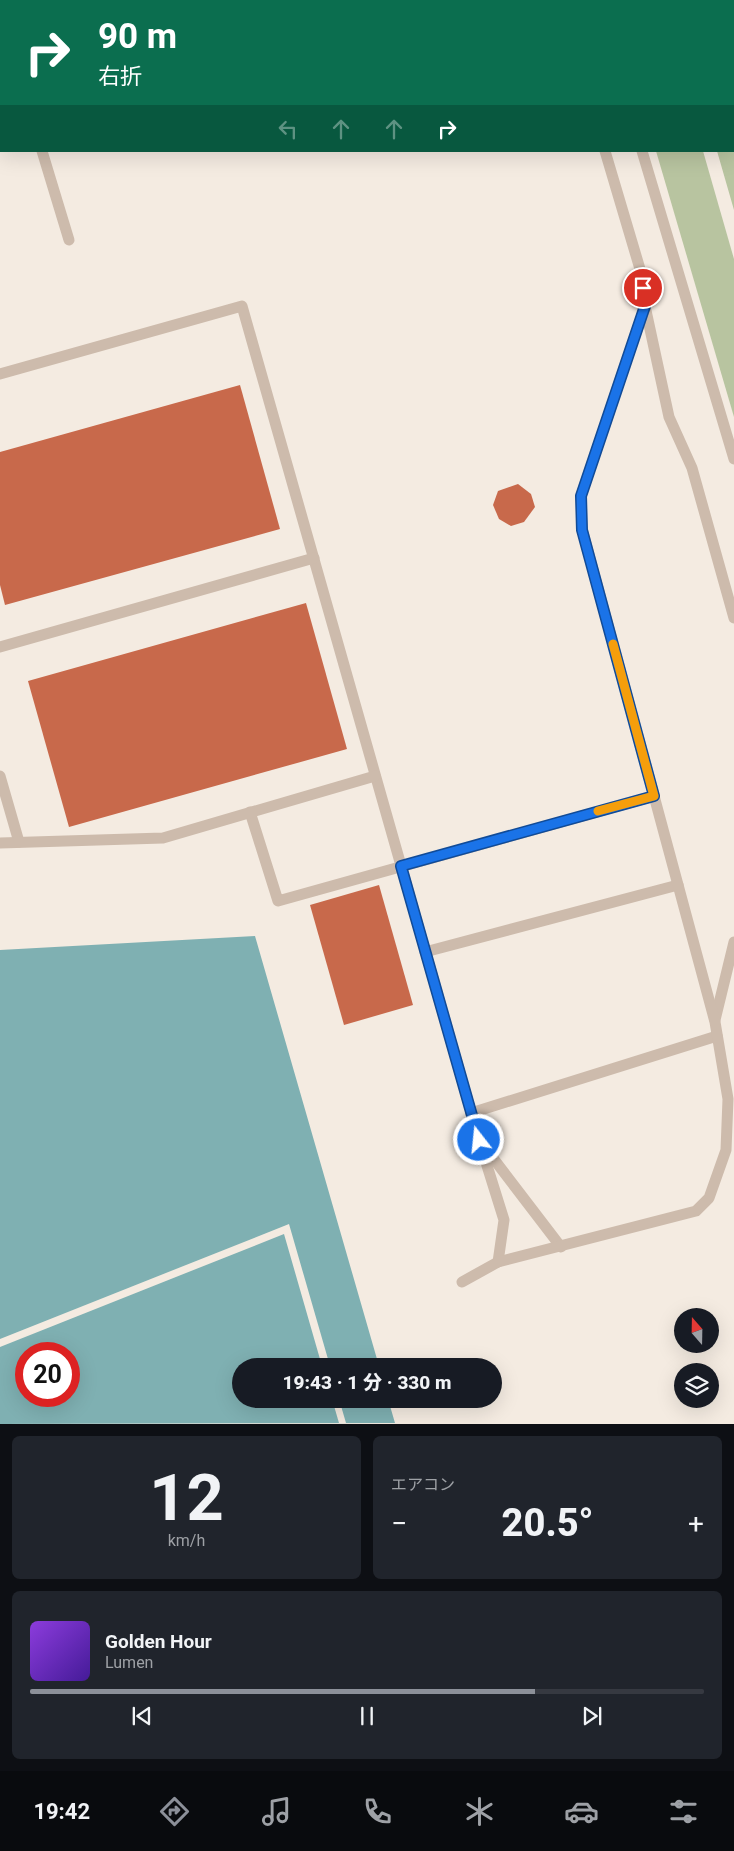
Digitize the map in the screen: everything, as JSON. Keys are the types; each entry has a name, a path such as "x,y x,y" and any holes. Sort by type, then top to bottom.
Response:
{"lane":[{"path":"42,152 69,240"},
{"path":"605,152 640,269 645,306 669,417 692,468 734,618"},
{"path":"642,152 734,459"},
{"path":"0,374 242,306 471,1113 504,1220 498,1262"},
{"path":"462,1282 498,1262 696,1211 709,1198 726,1150 728,1098 715,1022 582,530 581,496 645,306"},
{"path":"0,647 314,558"},
{"path":"0,776 19,842"},
{"path":"0,843 162,838 376,776"},
{"path":"250,812 278,901 654,796"},
{"path":"426,952 678,886"},
{"path":"715,1022 734,942"},
{"path":"471,1113 717,1036"},
{"path":"479,1140 561,1247"}],"green space":[{"path":"656,152 703,152 734,259 734,417"},
{"path":"717,152 734,152 734,210"}],"water":[{"path":"255,936 377,1358 232,1358 232,1408 391,1408 395,1423 0,1424 0,950"}],"pier":[{"path":"289,1224 328,1358 320,1358 284,1234 0,1347 0,1339"},
{"path":"335,1408 342,1408 346,1423 339,1423"}],"building":[{"path":"240,385 280,529 5,605 0,585 0,452"},
{"path":"518,484 531,494 535,507 524,522 511,526 499,519 493,505 498,491"},
{"path":"306,603 347,749 69,827 28,681"},
{"path":"379,885 413,1005 344,1025 310,905"}],"slow traffic":[{"path":"598,811 654,796 613,644"}],"route":[{"path":"479,1140 401,866 654,796 582,530 581,496 645,306 643,288"}]}
